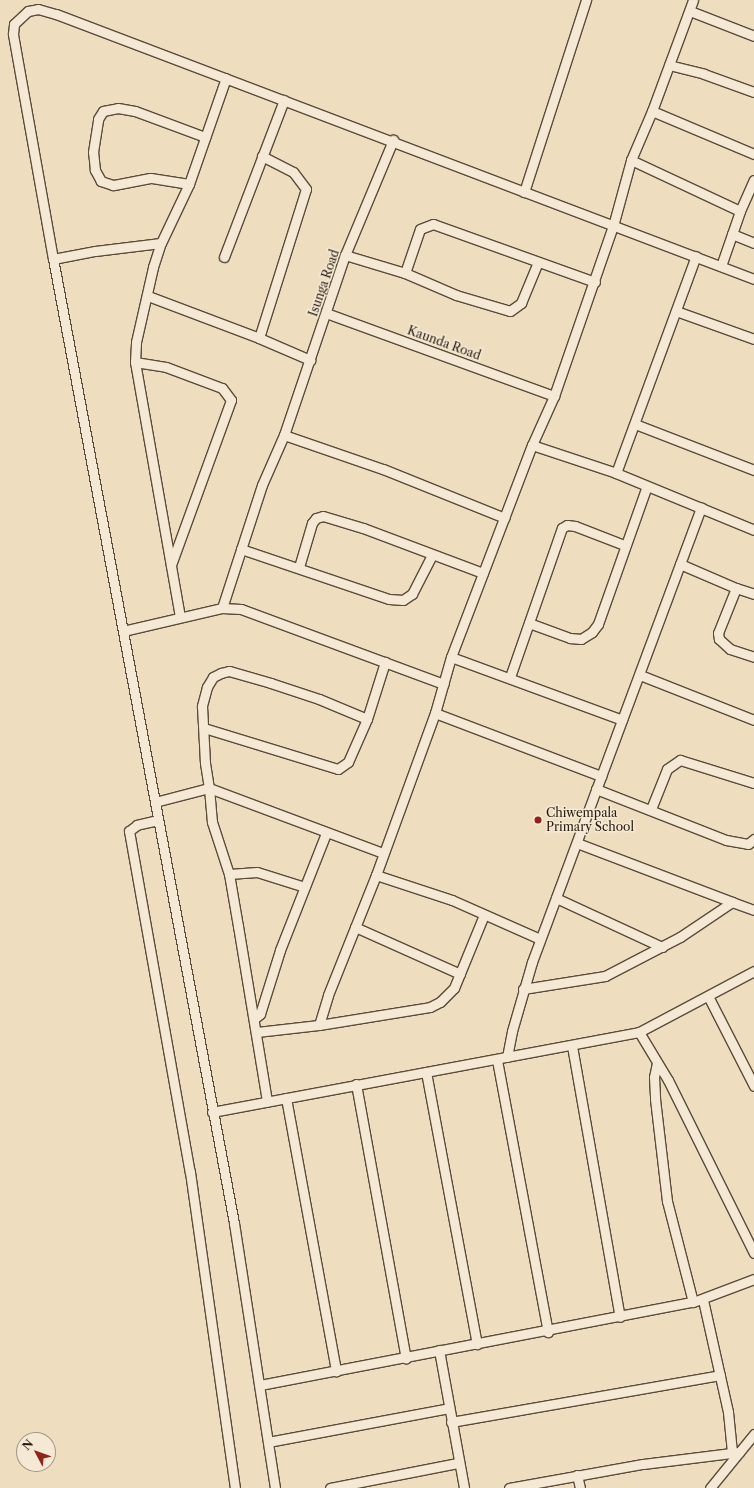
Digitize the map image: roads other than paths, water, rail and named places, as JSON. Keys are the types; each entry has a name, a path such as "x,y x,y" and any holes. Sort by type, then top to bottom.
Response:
{"street":[{"path":"524,192 586,0"},
{"path":"319,1025 328,994 376,875 435,713 451,657 532,445 554,396 595,282 613,226 630,160 652,111 693,0"},
{"path":"275,1488 234,1223 53,259 13,34 14,24 28,11 38,9 56,14 393,140 524,192 754,279"},
{"path":"690,11 754,36"},
{"path":"669,65 704,74 754,92"},
{"path":"180,617 135,362 139,325 148,296 153,267 161,243 189,184 226,78"},
{"path":"224,257 284,100"},
{"path":"189,184 150,178 113,185 101,181 95,170 93,152 98,119 103,111 118,108 134,111 205,137"},
{"path":"652,111 754,154"},
{"name":"Isunga Road","path":"222,608 262,485 284,435 345,255 393,140"},
{"path":"260,338 306,189 293,172 262,156"},
{"path":"630,160 740,211"},
{"path":"721,266 740,211 754,180"},
{"path":"405,274 420,229 433,224 595,282"},
{"path":"732,234 754,243"},
{"path":"53,259 88,252 161,243"},
{"path":"345,255 405,274 456,295 510,311 521,304 538,262"},
{"path":"616,473 696,256"},
{"path":"148,296 260,338 310,360"},
{"path":"676,311 754,339"},
{"name":"Kaunda Road","path":"326,313 554,396"},
{"path":"135,362 166,367 222,388 231,400 171,565"},
{"path":"635,424 754,470"},
{"path":"284,435 383,469 504,518"},
{"path":"532,445 616,473 753,526"},
{"path":"529,623 570,638 587,637 598,624 624,545 647,486"},
{"path":"507,1057 523,989 540,939 577,843 600,776 640,675 701,507"},
{"path":"299,567 312,523 316,518 323,516 363,528 483,573"},
{"path":"510,677 562,528 567,525 575,526 624,545"},
{"path":"240,549 299,567 389,598 403,600 412,594 432,555"},
{"path":"680,564 736,588 754,594"},
{"path":"736,588 718,633 719,639 723,645 754,657"},
{"path":"123,631 222,608 241,609 444,684"},
{"path":"451,657 510,677 622,720"},
{"path":"204,728 338,769 348,762 366,719 385,662"},
{"path":"267,1102 257,1032 229,874 212,822 205,763 202,706 207,687 213,677 229,671 318,698 366,719"},
{"path":"640,675 754,720"},
{"path":"435,713 600,776"},
{"path":"651,809 667,769 680,760 754,783"},
{"path":"155,802 209,788 326,833 383,853"},
{"path":"596,790 651,809 726,840 748,844 754,839"},
{"path":"158,820 137,825 129,831 190,1172 235,1488"},
{"path":"254,1019 260,1014 280,950 326,833"},
{"path":"577,843 754,910"},
{"path":"229,874 257,872 305,887"},
{"path":"376,875 452,900 484,916 540,939"},
{"path":"556,898 662,947"},
{"path":"523,989 605,976 662,947 732,902"},
{"path":"257,1032 319,1025 430,1007 450,994 484,916"},
{"path":"355,927 460,974"},
{"path":"212,1112 356,1084 572,1046 639,1032 754,971"},
{"path":"708,996 754,1086"},
{"path":"639,1032 657,1063 754,1252"},
{"path":"572,1046 620,1317"},
{"path":"497,1060 548,1332"},
{"path":"657,1063 654,1077 667,1202 693,1302"},
{"path":"426,1072 477,1344"},
{"path":"356,1084 406,1358"},
{"path":"286,1098 336,1370"},
{"path":"260,1385 406,1358 439,1350 548,1332 703,1300 754,1279"},
{"path":"703,1300 728,1412 735,1452"},
{"path":"439,1350 458,1463 464,1488"},
{"path":"451,1422 720,1375"},
{"path":"268,1442 449,1408"},
{"path":"710,1488 735,1452 754,1434"},
{"path":"509,1488 577,1475 735,1452"},
{"path":"330,1488 458,1463"},
{"path":"577,1475 580,1488"}],"place":[{"name":"Chiwempala Primary School","path":"538,820"}]}
